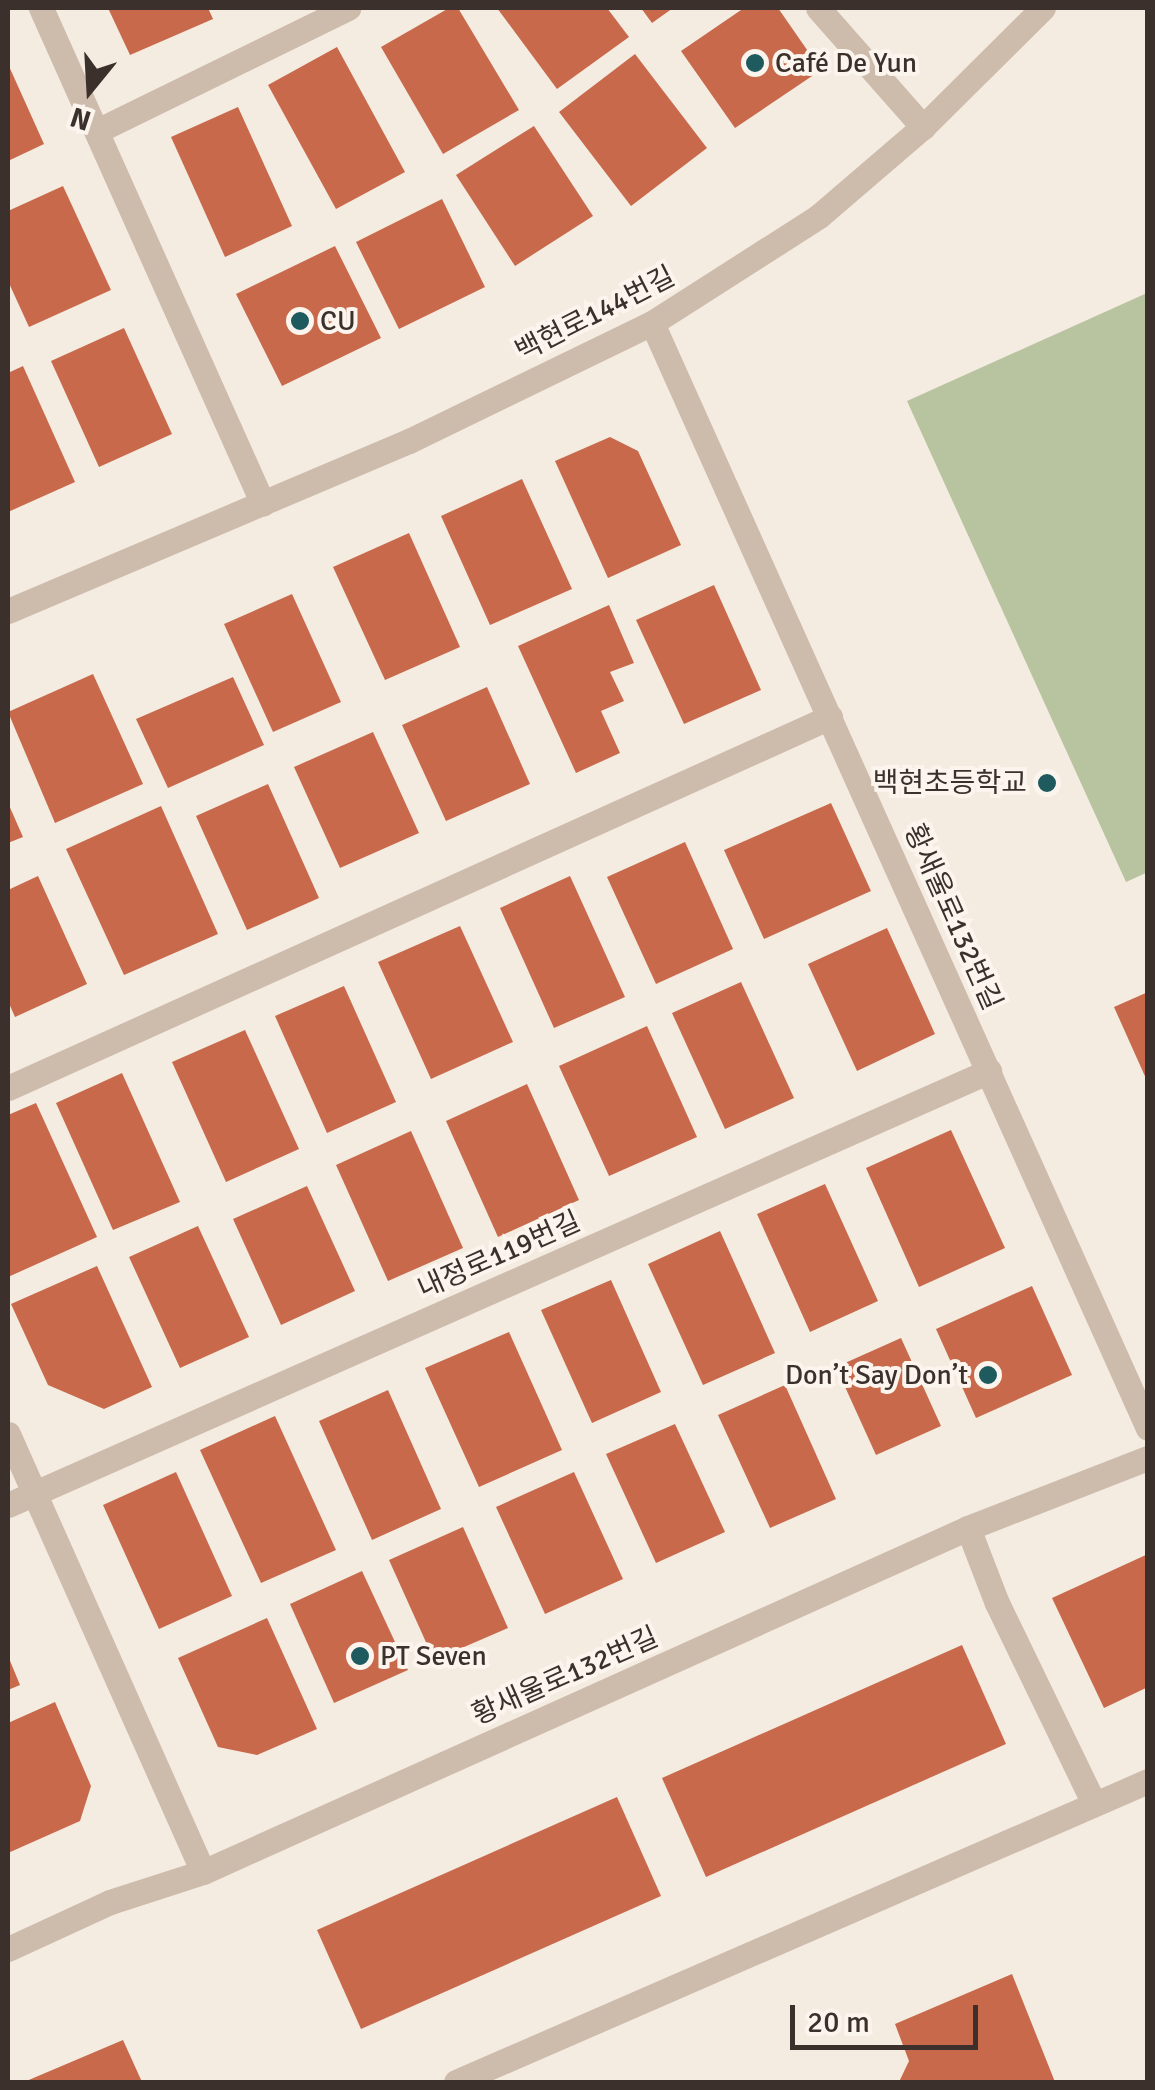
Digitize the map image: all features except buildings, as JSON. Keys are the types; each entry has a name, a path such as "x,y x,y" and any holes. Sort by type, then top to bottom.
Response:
{"street":[{"path":"41,8 263,504"},
{"path":"96,131 348,8"},
{"path":"818,8 923,127"},
{"name":"백현로144번길","path":"8,611 263,504 652,322 819,216 923,127 1042,8"},
{"name":"황새울로132번길","path":"652,322 1148,1428"},
{"path":"8,1088 830,717"},
{"name":"내정로119번길","path":"8,1505 989,1071"},
{"path":"8,1434 203,1872"},
{"name":"황새울로132번길","path":"8,1949 110,1902 203,1872 968,1528 1148,1458"},
{"path":"968,1528 997,1603 1094,1804"},
{"path":"456,2082 1148,1781"}],"green space":[{"path":"1147,293 1148,872 1126,882 907,401"}],"place":[{"name":"Café De Yun","path":"755,63"},
{"name":"CU","path":"300,321"},
{"name":"백현초등학교","path":"1047,783"},
{"name":"Don’t Say Don’t","path":"988,1375"},
{"name":"PT Seven","path":"360,1656"}]}
